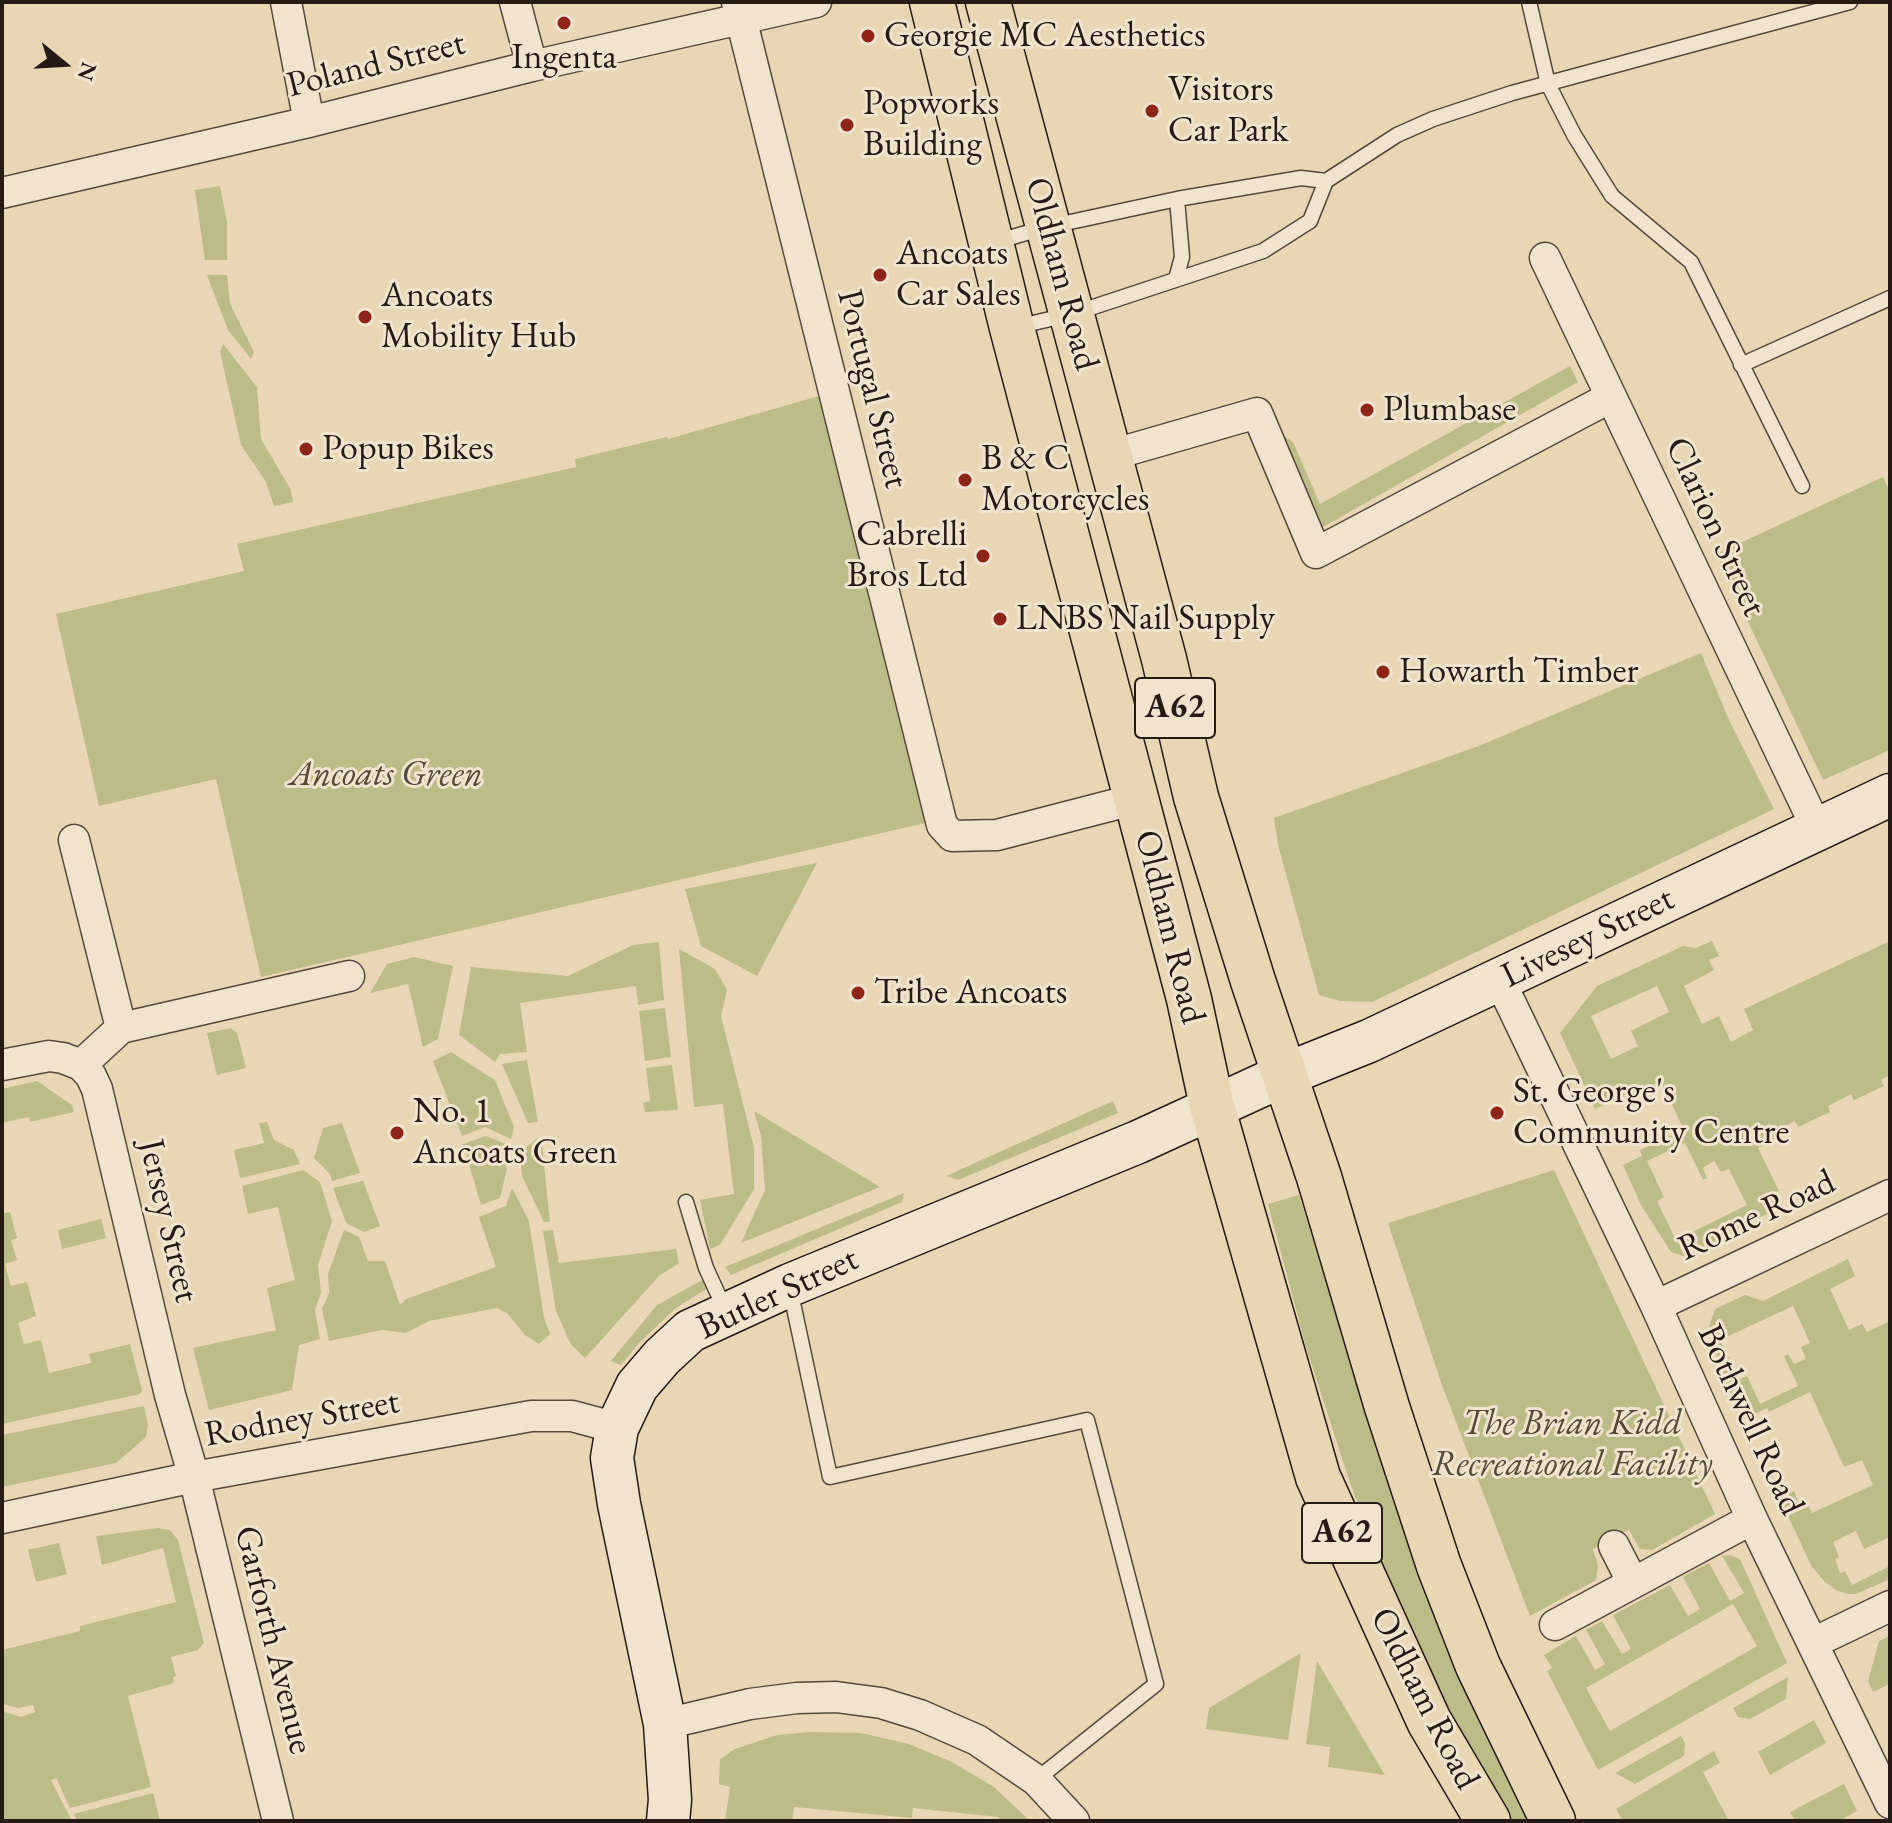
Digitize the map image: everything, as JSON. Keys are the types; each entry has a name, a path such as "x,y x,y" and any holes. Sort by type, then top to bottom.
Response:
{"highway":[{"name":"Oldham Road","path":"932,2 1012,328 1189,999 1212,1106 1318,1477 1429,1721 1488,1821"},
{"name":"Oldham Road","path":"988,2 1111,455 1196,797 1319,1177 1387,1407 1439,1566 1478,1666 1553,1821"}],"street":[{"path":"286,2 309,122"},
{"path":"515,2 532,66"},
{"name":"Poland Street","path":"2,191 309,122 740,10 816,2"},
{"name":"Portugal Street","path":"740,10 942,825 952,836 997,835 1136,799"},
{"name":"Clarion Street","path":"1545,258 1817,829"},
{"path":"1111,455 1257,413 1316,553 1611,397"},
{"name":"Livesey Street","path":"1212,1106 1369,1041 1500,981 1890,795"},
{"path":"74,840 121,1028"},
{"path":"2,1065 49,1056 81,1065 121,1028 349,976"},
{"name":"Bothwell Road","path":"1500,981 1656,1306 1752,1519 1890,1803"},
{"name":"Jersey Street","path":"81,1065 97,1089 170,1395 194,1477"},
{"name":"Butler Street","path":"668,1821 670,1800 665,1724 612,1458 617,1428 637,1386 690,1331 790,1285 1138,1142 1212,1106"},
{"name":"Rome Road","path":"1656,1306 1890,1195"},
{"name":"Rodney Street","path":"2,1518 194,1477 531,1416 572,1416 617,1428"},
{"name":"Garforth Avenue","path":"194,1477 278,1821"},
{"path":"1555,1625 1752,1519"},
{"path":"1614,1546 1633,1583"},
{"path":"1813,1643 1890,1606"},
{"path":"665,1724 750,1704 797,1698 836,1697 881,1703 920,1715 977,1740 1036,1780 1074,1821"}],"lane":[{"path":"1529,2 1548,84 1574,135 1612,196 1691,262 1802,486"},
{"path":"1012,328 1072,314 1263,251 1310,221 1326,181 1397,135 1433,119 1548,84 1850,2"},
{"path":"991,243 1047,227 1177,199 1301,178 1326,181"},
{"path":"1176,279 1182,257 1177,199"},
{"path":"1741,365 1890,298"},
{"path":"686,1202 706,1268 722,1303"},
{"path":"790,1285 830,1477 1087,1420 1156,1684 1036,1780"}],"green space":[{"path":"220,186 227,222 227,260 205,260 195,190"},
{"path":"207,275 227,275 230,304 254,352 251,359 228,330"},
{"path":"223,344 257,387 261,439 291,490 293,502 274,506 266,482 241,445 220,352"},
{"path":"1570,366 1578,382 1318,530 1274,429 1293,442 1320,504"},
{"name":"Ancoats Green","path":"823,395 831,439 925,823 261,977 216,779 99,806 56,614 244,571 237,544 576,467 575,459 668,439"},
{"path":"1883,477 1890,492 1890,750 1823,780 1716,554"},
{"path":"1701,653 1729,720 1774,809 1372,1002 1340,1001 1319,995 1278,845 1274,818 1476,747"},
{"path":"817,863 757,976 701,946 685,889"},
{"path":"1712,941 1719,956 1709,960 1714,970 1684,986 1702,1024 1719,1016 1731,1042 1753,1030 1744,1009 1890,941 1890,1075 1881,1080 1884,1086 1854,1100 1851,1094 1828,1106 1830,1112 1798,1127 1795,1121 1772,1133 1774,1139 1758,1148 1779,1191 1776,1192 1782,1206 1690,1258 1671,1252 1641,1205 1623,1165 1642,1156 1640,1150 1684,1130 1662,1084 1629,1099 1627,1094 1595,1109 1560,1033 1597,986 1683,946 1696,948","holes":["1657,986 1669,1012 1631,1031 1638,1046 1611,1059 1591,1016","1685,1143 1703,1180 1707,1178 1703,1168 1714,1161 1721,1172 1729,1169 1747,1205 1676,1240 1657,1201 1664,1197 1647,1161"]},
{"path":"659,942 664,1000 638,1005 636,986 520,1003 527,1052 500,1054 495,1062 459,1035 471,967 568,976 633,945"},
{"path":"679,949 715,969 727,990 721,1016 754,1147 754,1189 720,1245 710,1249 700,1200 734,1194 723,1104 694,1107"},
{"path":"414,957 453,966 438,1039 423,1047 408,984 370,993 387,964"},
{"path":"665,1008 671,1057 645,1061 639,1011"},
{"path":"231,1028 237,1033 246,1068 217,1075 207,1033"},
{"path":"451,1052 495,1080 514,1127 511,1139 485,1127 462,1136 433,1061"},
{"path":"527,1060 538,1122 528,1123 502,1064"},
{"path":"672,1065 678,1110 645,1112 643,1103 650,1101 646,1068"},
{"path":"37,1081 72,1105 74,1112 30,1122 29,1117 2,1123 2,1089"},
{"path":"1113,1101 1118,1113 958,1180 946,1176"},
{"path":"754,1111 880,1187 741,1243 765,1190 761,1136"},
{"path":"267,1122 274,1140 294,1150 300,1164 240,1178 234,1150 264,1143 259,1123"},
{"path":"342,1123 360,1173 332,1181 330,1174 314,1158 323,1128"},
{"path":"486,1136 508,1145 503,1160 507,1169 500,1198 481,1205 463,1144"},
{"path":"537,1138 542,1145 550,1222 544,1222 522,1176 520,1153"},
{"path":"303,1170 320,1182 332,1221 318,1265 321,1293 315,1310 320,1339 299,1345 292,1390 209,1410 193,1348 276,1330 267,1288 295,1280 278,1207 248,1214 242,1186"},
{"name":"The Brian Kidd Recreational Facility","path":"1554,1170 1715,1514 1652,1550 1640,1549 1629,1530 1593,1549 1598,1566 1596,1580 1530,1616 1442,1385 1388,1223"},
{"path":"363,1181 380,1226 364,1232 346,1223 333,1188"},
{"path":"512,1188 529,1221 544,1318 550,1334 539,1344 525,1335 507,1313 497,1308 429,1321 406,1333 382,1330 329,1341 322,1309 329,1293 328,1274 344,1230 359,1237 368,1261 385,1261 400,1305 406,1299 496,1267 479,1217 506,1206"},
{"path":"904,1193 902,1202 731,1275 725,1267"},
{"path":"1299,1195 1395,1506 1443,1641 1527,1821 1510,1821 1434,1682 1386,1575 1350,1483 1306,1347 1268,1204"},
{"path":"10,1212 17,1238 11,1240 17,1260 5,1264 11,1286 27,1282 36,1316 18,1323 24,1344 41,1340 49,1373 91,1363 89,1354 130,1344 142,1390 140,1394 2,1424 2,1214"},
{"path":"101,1219 106,1238 62,1249 58,1230"},
{"path":"553,1230 559,1263 676,1249 679,1263 659,1276 585,1358 570,1343 556,1311 543,1231"},
{"path":"1848,1259 1855,1276 1830,1289 1849,1330 1862,1324 1867,1332 1890,1321 1890,1537 1864,1549 1856,1531 1833,1542 1839,1557 1835,1559 1840,1573 1845,1571 1852,1585 1890,1566 1890,1579 1856,1594 1836,1590 1812,1567 1779,1497 1794,1491 1798,1502 1805,1499 1812,1513 1873,1485 1862,1460 1844,1467 1810,1392 1769,1412 1767,1408 1743,1419 1727,1386 1708,1330 1715,1309 1745,1295 1763,1301","holes":["1793,1306 1810,1343 1801,1347 1806,1359 1794,1364 1788,1354 1784,1356 1798,1386 1760,1404 1747,1376 1739,1379 1720,1340"]},
{"path":"715,1273 719,1281 676,1308 621,1365 611,1361 657,1305"},
{"path":"144,1406 148,1425 146,1437 116,1463 2,1487 2,1435"},
{"path":"158,1528 170,1530 178,1540 204,1643 198,1650 171,1657 176,1676 174,1683 128,1696 151,1787 70,1808 56,1778 51,1780 72,1821 2,1821 2,1711 21,1717 35,1712 33,1705 18,1708 2,1704 2,1650 80,1631 80,1626 176,1602 163,1548 102,1565 96,1536"},
{"path":"59,1543 67,1574 36,1582 28,1550"},
{"path":"1722,1556 1740,1559 1787,1663 1598,1770 1547,1671 1552,1668 1544,1655 1576,1636 1595,1670 1605,1664 1586,1630 1602,1621 1622,1654 1631,1649 1613,1615 1670,1585 1688,1616 1700,1609 1683,1577 1709,1563 1730,1601 1744,1593","holes":["1733,1604 1757,1646 1610,1731 1586,1688"]},
{"path":"1890,1636 1890,1684 1873,1692 1868,1681 1879,1641"},
{"path":"1301,1653 1288,1740 1206,1729 1209,1708"},
{"path":"1317,1661 1385,1775 1328,1767 1330,1747 1306,1744"},
{"path":"1788,1677 1786,1699 1750,1719 1738,1717 1733,1708"},
{"path":"1814,1720 1826,1743 1770,1775 1758,1752"},
{"path":"861,1733 909,1744 952,1762 994,1787 1030,1821 1001,1821 998,1817 913,1808 912,1818 794,1807 792,1821 725,1821 730,1787 719,1784 720,1759 735,1749 777,1735"},
{"path":"1681,1736 1685,1743 1684,1756 1635,1784 1615,1773"},
{"path":"1714,1751 1720,1763 1703,1772 1729,1821 1623,1821 1616,1809"},
{"path":"1844,1784 1857,1811 1839,1821 1795,1821 1790,1812"},
{"path":"153,1793 160,1821 77,1821 74,1814"}],"place":[{"name":"Ingenta","path":"564,23"},
{"name":"Georgie MC Aesthetics","path":"868,36"},
{"name":"Visitors Car Park","path":"1152,111"},
{"name":"Popworks Building","path":"847,125"},
{"name":"Ancoats Car Sales","path":"880,275"},
{"name":"Ancoats Mobility Hub","path":"365,317"},
{"name":"Plumbase","path":"1367,410"},
{"name":"Popup Bikes","path":"306,449"},
{"name":"B & C Motorcycles","path":"965,480"},
{"name":"Cabrelli Bros Ltd","path":"983,556"},
{"name":"LNBS Nail Supply","path":"1000,619"},
{"name":"Howarth Timber","path":"1383,672"},
{"name":"Tribe Ancoats","path":"858,993"},
{"name":"St. George's Community Centre","path":"1497,1113"},
{"name":"No. 1 Ancoats Green","path":"397,1133"}]}
